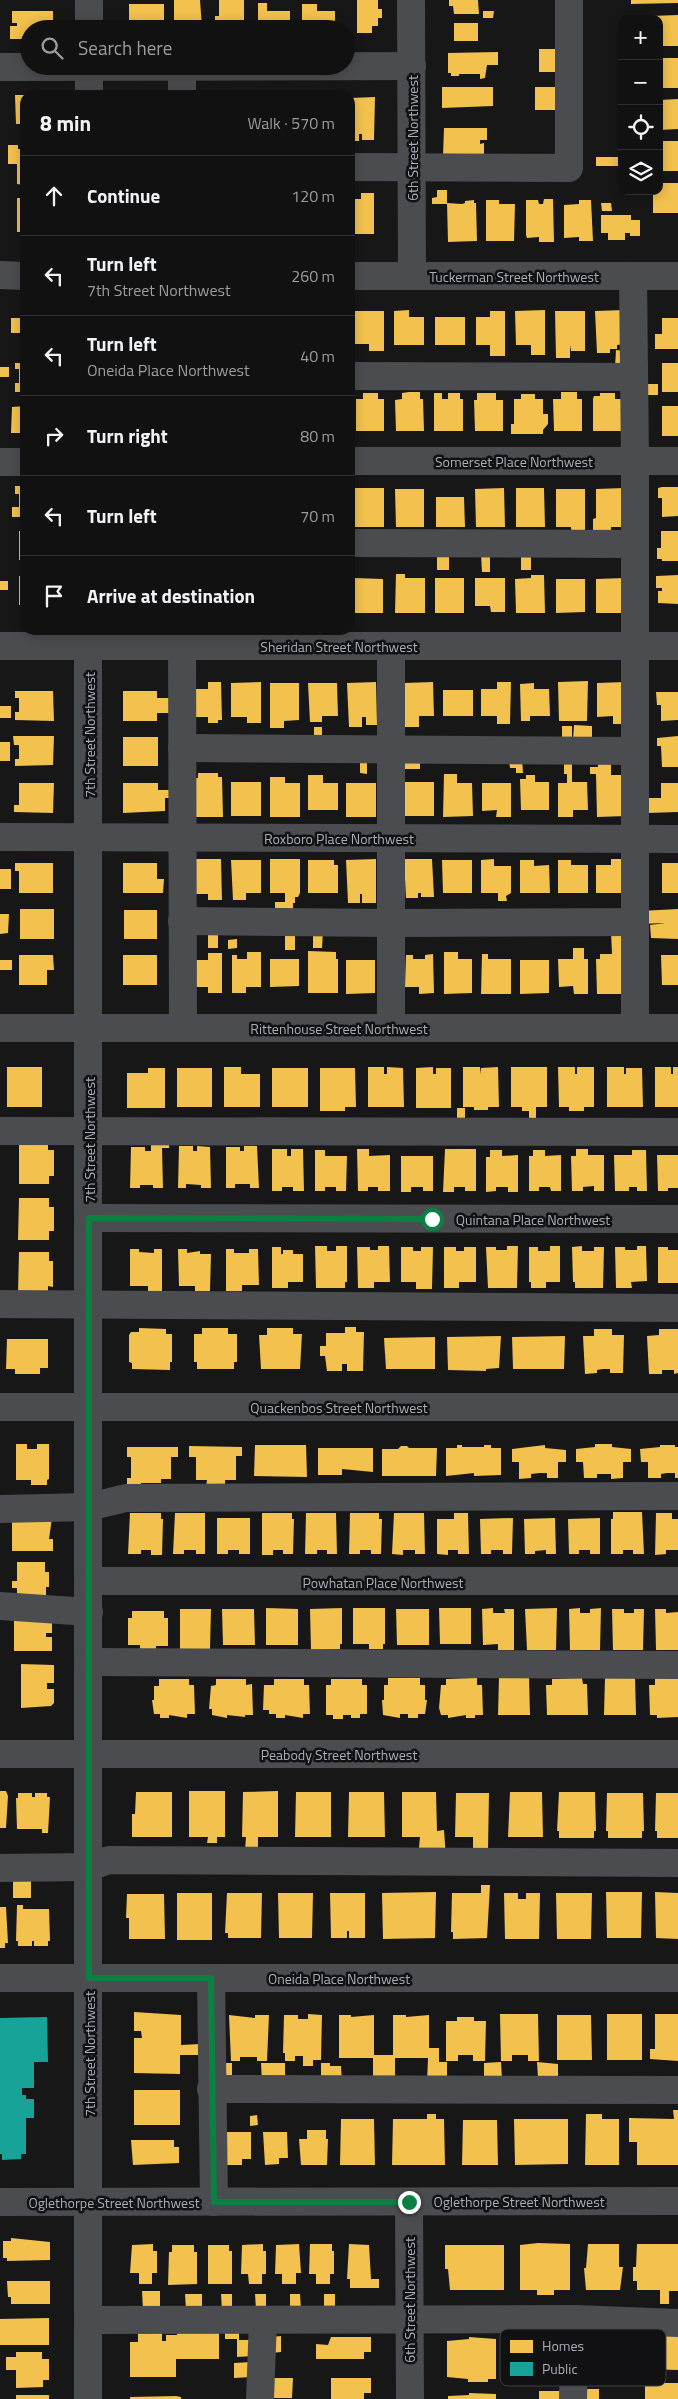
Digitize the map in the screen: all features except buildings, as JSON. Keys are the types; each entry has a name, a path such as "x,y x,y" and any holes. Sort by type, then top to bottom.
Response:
{"street":[{"path":"89,0 89,20"},
{"name":"6th Street Northwest","path":"412,0 412,275"},
{"path":"355,167 569,168 569,0"},
{"path":"355,66 412,66"},
{"path":"0,67 20,67"},
{"path":"89,75 89,90"},
{"path":"182,75 182,90"},
{"path":"0,276 20,276"},
{"name":"Tuckerman Street Northwest","path":"355,276 678,276"},
{"path":"633,276 635,461 635,1028"},
{"path":"355,376 634,377"},
{"name":"Somerset Place Northwest","path":"355,461 678,461"},
{"path":"0,462 20,462"},
{"path":"355,543 634,544"},
{"name":"Sheridan Street Northwest","path":"0,646 88,638 182,638 391,646 678,646"},
{"name":"7th Street Northwest","path":"88,638 88,2399"},
{"path":"182,638 183,1028"},
{"path":"391,646 391,1028"},
{"path":"182,748 634,751"},
{"name":"Roxboro Place Northwest","path":"0,837 678,838"},
{"path":"182,920 392,924 635,922"},
{"name":"Rittenhouse Street Northwest","path":"0,1028 678,1028"},
{"path":"0,1131 678,1132"},
{"name":"Quintana Place Northwest","path":"89,1218 678,1219"},
{"path":"0,1304 678,1308"},
{"name":"Quackenbos Street Northwest","path":"0,1407 678,1407"},
{"path":"0,1509 89,1507 126,1498 678,1496"},
{"name":"Powhatan Place Northwest","path":"89,1581 678,1581"},
{"path":"0,1606 89,1612"},
{"path":"89,1662 678,1665"},
{"name":"Peabody Street Northwest","path":"0,1754 678,1754"},
{"path":"0,1868 89,1868 109,1860 678,1863"},
{"name":"Oneida Place Northwest","path":"0,1978 678,1978"},
{"path":"211,1978 214,2202"},
{"path":"211,2089 678,2090"},
{"name":"Oglethorpe Street Northwest","path":"0,2202 678,2201"},
{"name":"6th Street Northwest","path":"409,2202 410,2399"},
{"path":"88,2320 575,2319 678,2323"},
{"path":"575,2319 575,2329"},
{"path":"260,2399 263,2320"},
{"path":"573,2386 573,2399"}],"route":[{"path":"409,2202 214,2202 211,1978 89,1978 89,1218 432,1219"}]}
